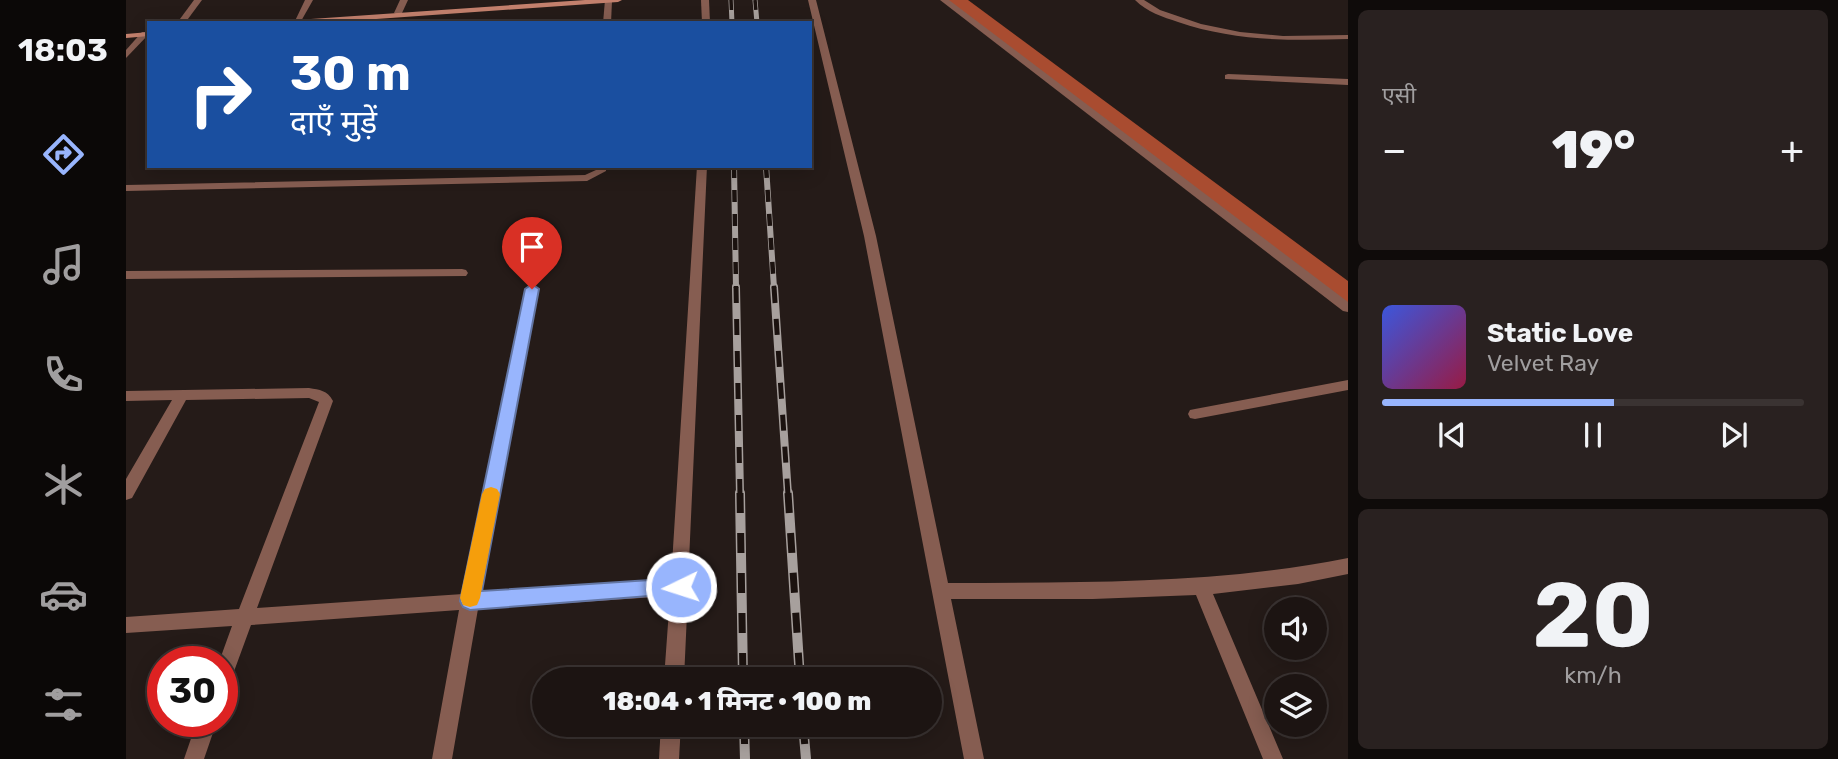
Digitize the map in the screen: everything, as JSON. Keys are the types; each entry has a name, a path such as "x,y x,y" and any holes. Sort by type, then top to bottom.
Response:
{"street":[{"path":"182,21 198,0"},
{"path":"298,21 309,0"},
{"path":"398,13 404,0"},
{"path":"308,21 618,0"},
{"path":"705,0 706,21"},
{"path":"812,0 870,236 974,759"},
{"path":"944,0 1348,308"},
{"path":"1139,0 1154,10 1216,33 1284,39 1348,37"},
{"path":"607,21 608,1"},
{"path":"126,36 147,34"},
{"path":"126,55 147,34"},
{"path":"1228,77 1348,82"},
{"path":"126,188 587,178 596,176 601,172 601,168"},
{"path":"675,667 702,168"},
{"path":"126,275 462,273"},
{"path":"442,759 470,601 532,289"},
{"path":"1195,414 1348,385"},
{"path":"126,396 309,393 321,395 326,401 233,646"},
{"path":"126,493 182,395"},
{"path":"939,591 1201,587 1294,577 1348,566"},
{"path":"126,625 681,587"},
{"path":"1201,587 1273,759"},
{"path":"194,759 202,737"},
{"path":"669,759 670,737"}],"waterway":[{"path":"955,0 1348,297"}],"railway":[{"path":"731,0 732,21"},
{"path":"755,0 757,21"},
{"path":"734,168 736,288"},
{"path":"766,168 774,288"},
{"path":"736,287 740,495"},
{"path":"774,287 788,495"},
{"path":"740,493 743,667"},
{"path":"788,493 799,667"},
{"path":"744,737 745,759"},
{"path":"804,737 806,759"}],"slow traffic":[{"path":"470,598 491,494"}],"route":[{"path":"532,289 470,601 681,587"}]}
